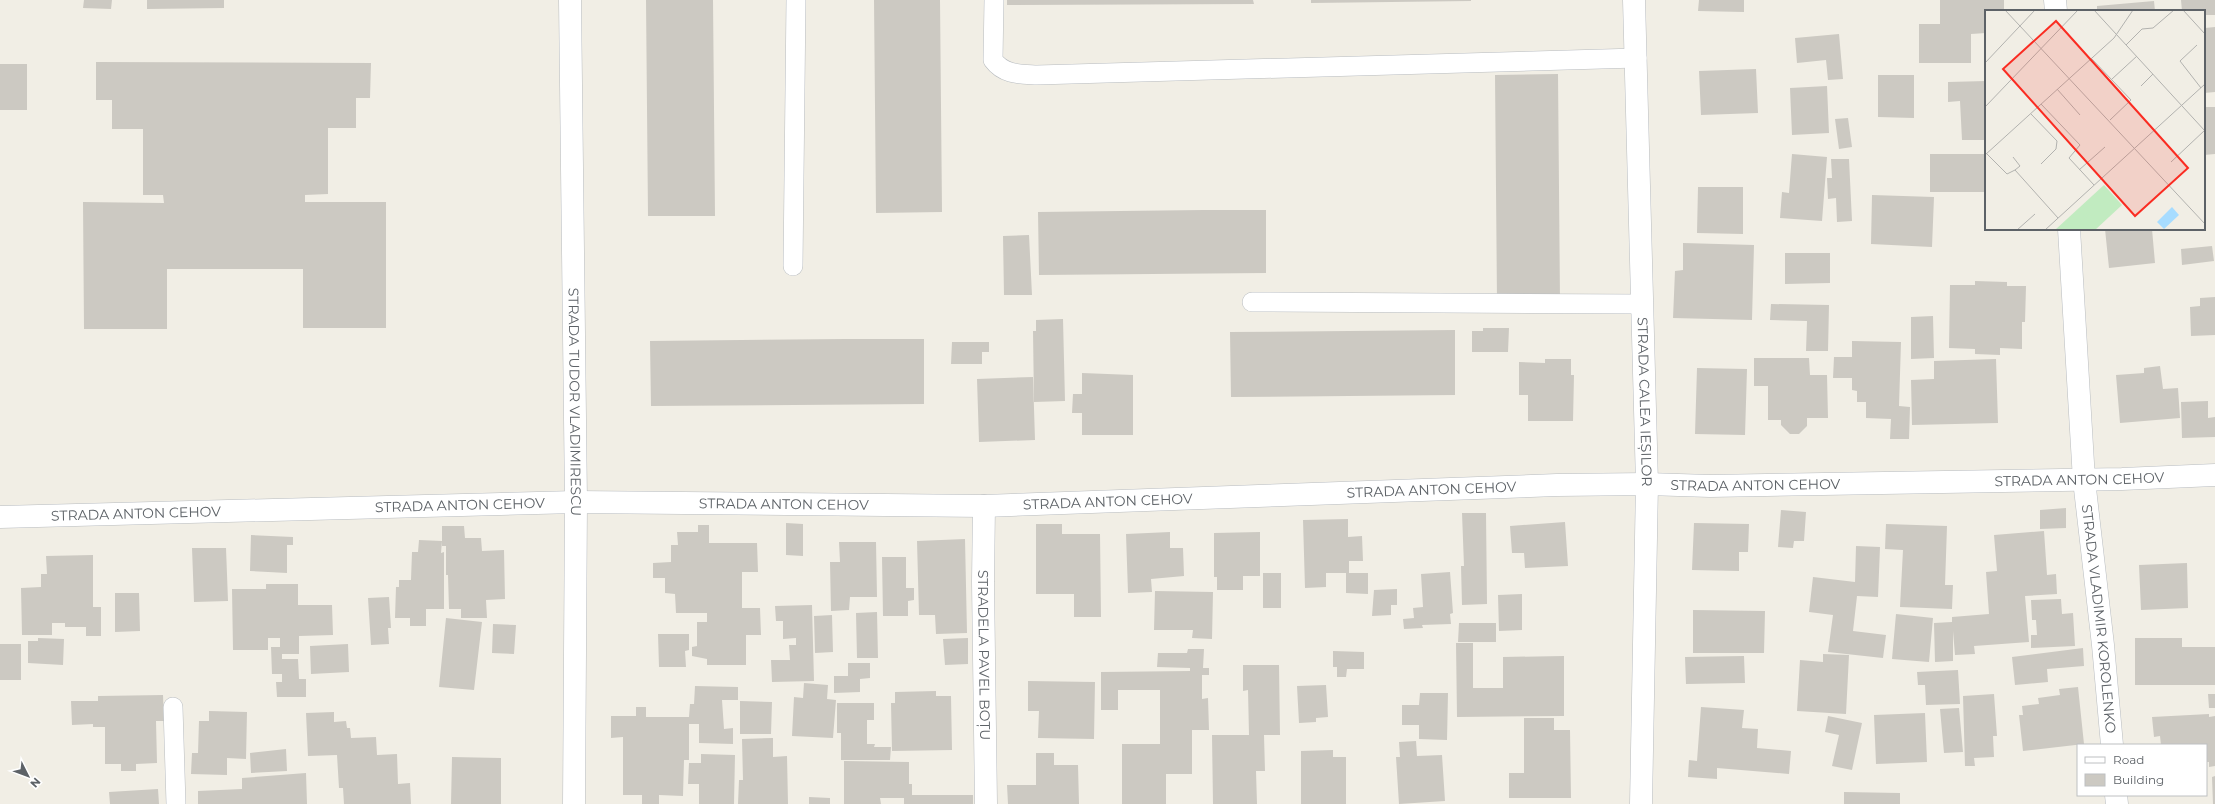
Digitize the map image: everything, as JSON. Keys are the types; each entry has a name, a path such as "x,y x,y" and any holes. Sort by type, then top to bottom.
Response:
{"street":[{"name":"STRADA TUDOR VLADIMIRESCU","path":"570,0 576,502 574,804"},
{"name":"STRADA CALEA IEȘILOR","path":"1634,0 1637,58 1647,484 1640,804"},
{"path":"2055,0 2056,10"},
{"name":"STRADA VLADIMIR KOROLENKO","path":"2069,230 2084,480 2103,645 2112,744"},
{"name":"STRADA ANTON CEHOV","path":"0,517 576,502 984,506 1647,484 1710,486 2084,480 2215,475"},
{"name":"STRADELA PAVEL BOȚU","path":"984,506 983,582 986,804"}],"lane":[{"path":"793,266 796,0"},
{"path":"994,0 993,60 999,68 1008,72 1030,75 1637,58"},
{"path":"1252,302 1642,304"},
{"path":"173,707 176,804"}],"building":[{"path":"84,0 112,0 111,9 83,8"},
{"path":"147,0 224,0 224,8 147,9"},
{"path":"646,0 713,0 715,216 648,216"},
{"path":"874,0 940,0 942,212 876,213"},
{"path":"1007,0 1253,0 1254,4 1007,5"},
{"path":"1311,0 1471,0 1471,1 1311,3"},
{"path":"1699,0 1744,0 1744,12 1698,11"},
{"path":"1940,0 2004,0 2004,10 1985,10 1985,33 1971,34 1971,63 1919,63 1919,24 1940,24"},
{"path":"2181,0 2215,0 2215,15 2205,15 2205,10 2182,10"},
{"path":"2154,1 2155,10 2097,10 2097,6"},
{"path":"2215,27 2215,92 2205,93 2205,28"},
{"path":"1839,34 1843,79 1828,80 1826,60 1797,63 1795,38"},
{"path":"96,62 371,63 370,98 356,98 356,128 328,128 328,194 305,195 305,202 386,202 386,328 303,328 303,269 167,269 167,329 84,329 83,202 164,203 163,195 143,195 143,129 112,129 112,100 96,100"},
{"path":"0,64 27,64 27,110 0,110"},
{"path":"1756,69 1758,113 1701,115 1699,71"},
{"path":"1558,74 1560,301 1497,302 1495,75"},
{"path":"1878,75 1914,75 1914,118 1878,117"},
{"path":"1985,81 1985,140 1962,140 1960,101 1948,102 1948,82"},
{"path":"1827,86 1829,133 1792,135 1790,88"},
{"path":"2205,107 2215,107 2215,154 2205,155"},
{"path":"1848,118 1852,147 1839,149 1835,119"},
{"path":"1792,154 1827,157 1822,221 1780,218 1782,192 1789,193"},
{"path":"1930,154 1985,154 1985,192 1930,192"},
{"path":"1831,159 1849,159 1852,221 1837,222 1836,198 1828,199 1827,178 1832,178"},
{"path":"1698,187 1743,187 1743,234 1697,233"},
{"path":"1872,195 1934,197 1932,247 1871,244"},
{"path":"1266,210 1266,273 1039,275 1038,212"},
{"path":"2105,230 2152,230 2155,263 2109,268"},
{"path":"1029,235 1032,295 1004,295 1003,236"},
{"path":"1683,243 1754,245 1752,320 1673,318 1675,271 1683,270"},
{"path":"2212,246 2214,261 2182,265 2181,249"},
{"path":"1785,253 1830,253 1830,283 1785,284"},
{"path":"1975,281 2007,282 2007,286 2026,286 2025,322 2022,322 2022,349 2000,348 2000,355 1975,354 1975,349 1949,348 1950,285 1975,285"},
{"path":"2215,297 2215,335 2191,336 2190,307 2200,306 2200,298"},
{"path":"1771,304 1829,305 1828,351 1806,351 1807,321 1770,320"},
{"path":"1933,316 1934,358 1911,359 1911,317"},
{"path":"1063,319 1065,401 1034,402 1033,331 1036,331 1036,320"},
{"path":"1483,328 1509,328 1508,352 1472,352 1472,331 1483,331"},
{"path":"1455,330 1455,395 1231,397 1230,332"},
{"path":"924,339 924,404 651,406 650,341"},
{"path":"1852,341 1901,342 1899,406 1910,407 1909,439 1890,439 1891,419 1866,418 1866,402 1857,402 1857,391 1852,390 1852,378 1833,378 1834,357 1852,357"},
{"path":"952,342 989,342 989,352 982,352 982,364 951,364"},
{"path":"1754,358 1809,358 1810,375 1827,375 1828,418 1807,418 1807,426 1799,434 1790,434 1781,425 1781,420 1768,420 1768,386 1754,386"},
{"path":"1545,359 1571,359 1571,375 1574,375 1573,421 1528,421 1528,395 1519,395 1519,362 1545,363"},
{"path":"1996,359 1998,423 1912,425 1911,380 1934,379 1934,361"},
{"path":"2160,366 2163,389 2178,388 2180,418 2120,423 2116,375 2144,373 2144,368"},
{"path":"1697,368 1747,369 1745,435 1695,434"},
{"path":"1082,373 1133,375 1133,435 1082,435 1082,413 1072,413 1073,394 1082,394"},
{"path":"1033,377 1035,440 979,442 977,379"},
{"path":"2208,401 2208,418 2215,417 2215,437 2182,438 2181,402"},
{"path":"2066,508 2066,528 2040,529 2040,510"},
{"path":"1781,510 1806,512 1804,541 1794,541 1793,548 1778,547"},
{"path":"1462,513 1486,513 1487,604 1462,605 1461,566 1464,566"},
{"path":"1348,519 1348,537 1362,536 1363,561 1349,561 1349,573 1368,573 1368,594 1346,593 1346,573 1326,573 1326,587 1305,588 1303,520"},
{"path":"1565,522 1568,566 1525,568 1524,553 1512,553 1510,526"},
{"path":"786,523 803,524 803,556 786,555"},
{"path":"1694,523 1749,524 1748,552 1739,552 1739,571 1692,570"},
{"path":"1036,524 1062,524 1062,534 1100,534 1101,617 1074,617 1074,594 1036,594"},
{"path":"1886,524 1947,526 1945,585 1953,585 1952,609 1900,607 1903,550 1885,549"},
{"path":"698,525 709,525 709,543 757,543 758,572 742,572 742,608 760,608 761,635 746,635 746,665 707,665 707,659 692,656 692,647 697,646 697,622 707,622 707,613 676,613 675,594 665,593 665,578 653,578 653,563 671,562 671,545 678,545 677,532 698,532"},
{"path":"442,526 464,526 465,538 481,538 482,551 504,550 505,599 486,600 487,618 461,618 461,609 449,609 448,575 446,575 446,546 442,546"},
{"path":"2044,531 2047,575 2056,574 2057,594 2025,596 2029,642 1974,646 1975,654 1955,655 1953,631 1953,661 1935,662 1934,623 1952,622 1952,617 1989,614 1986,572 1997,571 1994,535"},
{"path":"1170,532 1170,548 1183,548 1184,576 1151,579 1152,592 1128,593 1126,534"},
{"path":"1260,532 1260,576 1243,576 1243,590 1217,590 1217,577 1214,577 1214,533"},
{"path":"251,535 293,537 293,545 287,545 287,573 250,571"},
{"path":"965,539 967,633 936,634 935,615 919,615 917,541"},
{"path":"419,540 442,541 441,553 444,552 444,609 426,609 426,626 410,626 410,618 395,618 396,587 399,587 399,580 411,580 412,552 418,552"},
{"path":"839,542 876,542 877,597 850,597 849,610 831,611 830,562 840,562"},
{"path":"1856,546 1880,547 1878,597 1857,596 1853,631 1886,635 1883,658 1828,652 1833,615 1809,612 1813,577 1855,582"},
{"path":"192,548 226,548 228,601 194,602"},
{"path":"93,555 93,607 101,607 101,636 86,636 86,627 65,627 65,623 52,623 52,635 22,635 21,588 41,587 41,574 47,574 46,556"},
{"path":"882,557 906,557 906,588 914,588 914,600 908,601 908,616 883,616"},
{"path":"2187,563 2188,608 2141,610 2139,565"},
{"path":"1450,572 1453,613 1450,614 1451,624 1422,625 1423,628 1404,629 1403,619 1414,618 1413,608 1423,607 1421,574"},
{"path":"1263,573 1281,573 1281,608 1263,608"},
{"path":"266,584 298,584 298,605 332,605 333,635 299,636 299,654 282,654 282,659 298,659 299,679 306,679 306,697 277,697 276,682 282,682 282,674 272,674 271,647 280,647 280,638 268,638 268,650 233,650 232,589 266,589"},
{"path":"1397,589 1397,605 1391,605 1391,615 1372,616 1374,590"},
{"path":"1155,591 1213,592 1212,639 1192,638 1193,630 1154,630"},
{"path":"115,593 139,593 140,631 115,632"},
{"path":"1522,594 1522,630 1499,631 1498,595"},
{"path":"389,597 391,628 388,628 389,644 371,645 368,598"},
{"path":"2061,599 2062,614 2073,613 2075,646 2031,648 2031,635 2037,635 2036,620 2032,620 2031,600"},
{"path":"812,605 814,681 772,682 771,660 790,660 789,645 796,645 796,638 783,639 783,621 776,621 775,606"},
{"path":"1693,610 1765,611 1764,653 1693,653"},
{"path":"877,612 878,658 857,658 856,613"},
{"path":"1896,614 1933,618 1929,662 1892,659"},
{"path":"832,615 833,652 815,653 814,616"},
{"path":"446,618 482,622 474,690 439,687"},
{"path":"1459,623 1496,623 1496,642 1458,642"},
{"path":"493,624 516,625 514,654 492,653"},
{"path":"658,634 689,634 689,650 685,651 686,667 659,667"},
{"path":"38,638 64,639 63,665 28,663 28,641 38,641"},
{"path":"968,638 968,664 945,665 943,639"},
{"path":"2135,638 2182,638 2182,647 2215,647 2215,685 2135,685"},
{"path":"1456,643 1473,643 1473,688 1503,688 1503,657 1564,656 1564,716 1457,717"},
{"path":"0,644 21,644 21,680 0,680"},
{"path":"348,644 349,672 311,674 310,646"},
{"path":"2083,648 2084,666 2047,669 2048,682 2015,685 2012,657"},
{"path":"1188,649 1204,649 1203,668 1209,668 1209,675 1202,675 1202,699 1208,698 1209,730 1192,730 1192,774 1166,774 1166,804 1122,804 1122,744 1160,744 1160,690 1118,690 1118,710 1101,710 1101,672 1190,671 1190,668 1157,667 1158,653 1187,653"},
{"path":"1333,651 1364,652 1364,669 1347,669 1346,677 1337,677 1337,667 1333,667"},
{"path":"1823,654 1849,655 1846,714 1797,711 1800,660 1823,662"},
{"path":"1744,656 1745,683 1686,684 1685,657"},
{"path":"848,663 870,663 870,678 860,679 860,692 834,693 834,676 848,676"},
{"path":"1243,665 1279,665 1280,735 1264,735 1265,771 1256,771 1257,804 1213,804 1212,735 1249,735 1248,690 1243,691"},
{"path":"1958,670 1960,704 1926,705 1925,685 1918,685 1917,672"},
{"path":"1028,681 1095,682 1094,739 1038,738 1039,711 1028,711"},
{"path":"804,683 828,685 827,699 836,700 833,738 792,736 794,697 803,698"},
{"path":"1326,685 1328,717 1316,718 1316,722 1299,723 1297,686"},
{"path":"695,686 738,687 738,700 722,700 724,729 733,728 733,744 699,743 699,724 689,724 689,760 684,760 683,796 659,795 659,804 642,804 642,795 623,795 623,737 611,738 611,716 636,716 636,707 646,707 646,717 689,717 690,704 694,704"},
{"path":"2078,687 2084,744 2023,751 2019,715 2023,715 2022,706 2039,704 2038,698 2060,695 2059,689"},
{"path":"936,691 936,696 951,696 952,750 892,751 891,703 895,703 895,692"},
{"path":"1420,693 1448,693 1447,740 1419,739 1419,725 1402,725 1402,705 1419,705"},
{"path":"1994,694 1997,736 1993,736 1994,757 1974,758 1975,766 1965,766 1963,696"},
{"path":"2208,694 2215,694 2215,708 2209,708"},
{"path":"163,695 164,721 156,721 157,763 136,764 136,771 121,771 121,764 105,764 105,727 93,727 93,724 72,725 71,701 98,701 98,696"},
{"path":"740,701 772,702 771,734 740,734"},
{"path":"837,703 874,703 874,720 867,720 867,744 875,744 874,747 891,747 890,760 841,760 841,733 837,733"},
{"path":"1701,707 1744,710 1742,728 1758,729 1757,748 1791,751 1789,774 1717,768 1717,779 1688,777 1689,760 1697,761"},
{"path":"1959,708 1963,752 1944,753 1940,709"},
{"path":"209,711 247,712 246,759 227,758 227,775 191,774 192,753 198,753 199,721 209,721"},
{"path":"334,712 334,722 346,721 347,728 350,728 351,738 376,737 377,755 397,754 398,784 410,783 411,804 344,804 343,788 339,788 337,755 308,756 306,713"},
{"path":"1925,713 1927,762 1876,764 1874,715"},
{"path":"2209,714 2209,717 2215,716 2215,766 2209,767 2209,762 2207,762 2207,744 2161,744 2160,736 2154,737 2152,717"},
{"path":"1828,716 1862,723 1852,770 1832,766 1839,735 1825,732"},
{"path":"1524,718 1554,718 1554,730 1570,730 1571,798 1509,798 1509,773 1524,773"},
{"path":"773,738 773,757 787,756 788,804 738,804 739,780 743,780 742,739"},
{"path":"1416,741 1417,756 1442,755 1445,801 1399,804 1396,757 1400,757 1399,742"},
{"path":"286,749 287,771 251,773 250,753"},
{"path":"1333,750 1333,757 1346,757 1346,804 1301,804 1301,751"},
{"path":"1036,753 1054,753 1054,765 1078,765 1079,804 1008,804 1007,785 1036,785"},
{"path":"701,754 735,755 734,804 699,804 699,784 688,784 689,763 701,763"},
{"path":"452,757 501,758 501,804 451,804"},
{"path":"844,761 909,762 909,784 912,784 912,795 973,795 973,804 904,804 904,798 880,798 881,804 844,804"},
{"path":"306,773 307,804 198,804 198,791 242,789 242,778"},
{"path":"2215,776 2215,804 2213,804 2212,777"},
{"path":"158,789 159,804 110,804 109,792"},
{"path":"1844,792 1900,793 1900,804 1844,804"},
{"path":"809,797 830,798 830,804 809,804"}]}
